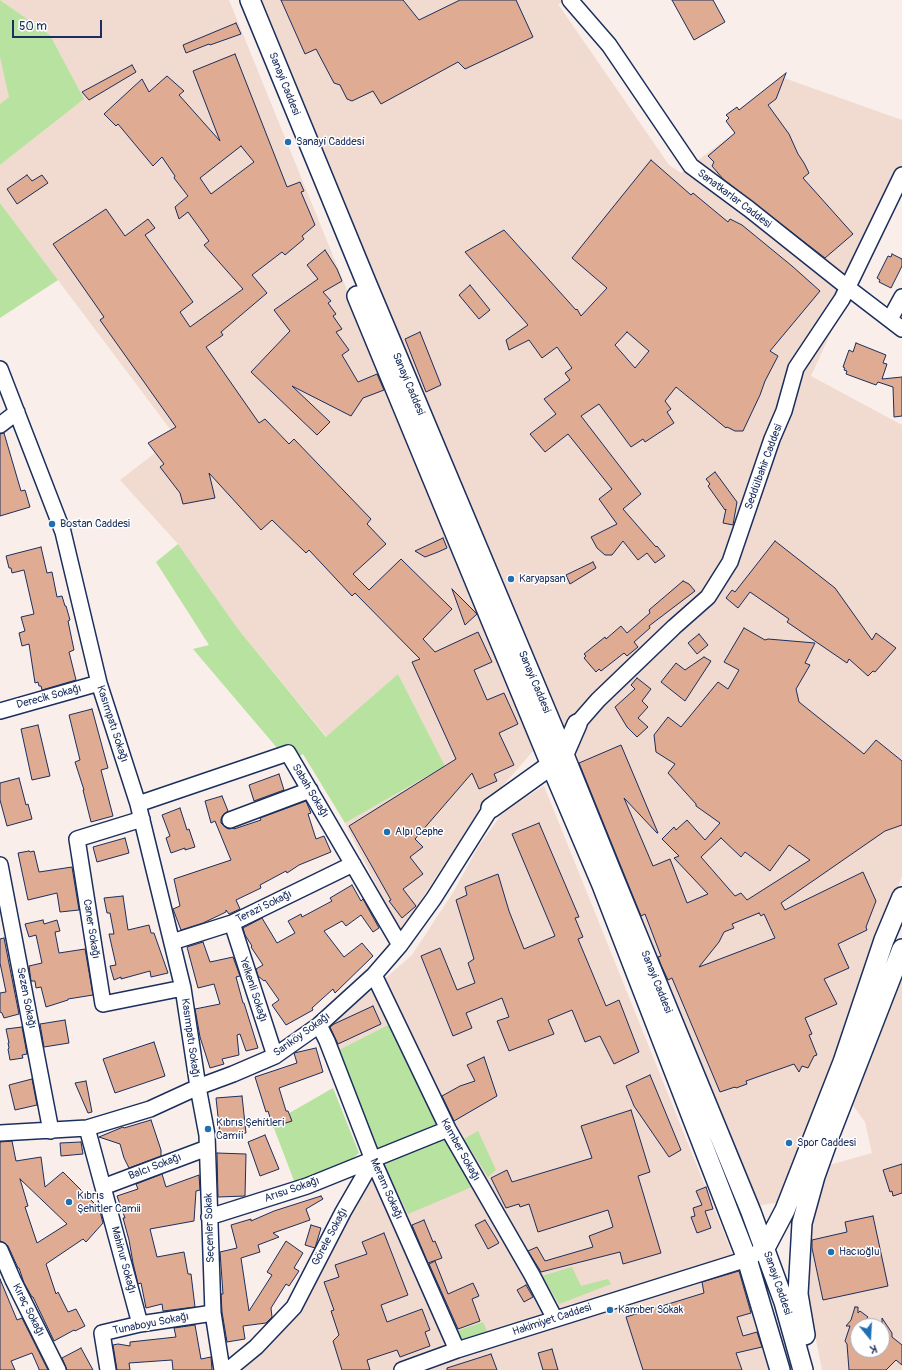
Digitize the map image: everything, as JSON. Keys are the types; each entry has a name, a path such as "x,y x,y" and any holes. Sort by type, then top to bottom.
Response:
{"main road":[{"name":"Sanayi Caddesi","path":"236,0 554,751 612,876 765,1248 784,1302 803,1370"},
{"name":"Sanayi Caddesi","path":"250,0 366,282 554,751 604,891 748,1259 780,1370"},
{"path":"491,808 554,751 577,724"},
{"path":"765,1248 785,1210 843,1062 884,940 902,897"},
{"path":"811,1370 798,1294 802,1223 815,1176 902,949"},
{"path":"751,1212 767,1221 785,1210"}],"street":[{"name":"Sanatkarlar Caddesi","path":"570,0 609,45 691,166 749,209 902,329"},
{"name":"Seddülbahir Caddesi","path":"577,724 603,695 674,627 708,597 730,562 772,439 784,411 796,368 842,299 902,175"},
{"path":"890,319 902,297"},
{"name":"Kasımpatı Sokağı","path":"0,369 63,532 99,683 140,811 183,988 198,1087"},
{"path":"0,425 17,412"},
{"name":"Derecik Sokağı","path":"0,711 99,683"},
{"name":"Sabah Sokağı","path":"140,811 288,753 400,945"},
{"path":"230,820 310,790"},
{"name":"Sarıköy Sokağı","path":"0,1131 51,1131 87,1128 150,1109 198,1087 275,1056 319,1025 374,975 400,945 434,898 491,808"},
{"name":"Caner Sokağı","path":"140,811 77,839 103,1004 183,988"},
{"name":"Terazi Sokağı","path":"172,942 232,924 353,864"},
{"name":"Sezen Sokağı","path":"0,865 51,1131"},
{"name":"Yelkenli Sokağı","path":"232,924 275,1056"},
{"name":"Kamber Sokağı","path":"374,975 448,1128 556,1319"},
{"name":"Meram Sokağı","path":"319,1025 327,1041 373,1160 457,1350"},
{"name":"Seçenler Sokak","path":"198,1087 207,1135 213,1313 222,1370"},
{"name":"Mahinur Sokağı","path":"87,1128 140,1324"},
{"path":"373,1160 448,1128"},
{"name":"Balcı Sokağı","path":"103,1187 207,1148"},
{"name":"Arısu Sokağı","path":"209,1216 307,1186 373,1160"},
{"name":"Görele Sokağı","path":"228,1370 256,1347 294,1307 343,1212 373,1160"},
{"path":"748,1259 765,1248"},
{"name":"Kıraç Sokağı","path":"0,1250 13,1280 58,1370"},
{"name":"Hakimiyet Caddesi","path":"402,1370 457,1350 748,1259"},
{"name":"Tunaboyu Sokağı","path":"108,1370 102,1333 140,1324 213,1313"}],"shaded area":[{"path":"0,0 229,0 534,750 473,820 400,932 345,823 445,766 398,674 327,737 238,629 178,544 120,480 176,437 0,203 0,165 84,99 50,35"},
{"path":"260,0 569,0 558,4 669,165 681,173 766,109 784,78 902,120 902,186 842,308 811,376 902,425 902,876 780,1202 756,1206 384,297"},
{"path":"0,57 10,97 0,104"},
{"path":"544,786 730,1248 760,1337 769,1370 237,1370 299,1304 345,1214 383,1163 390,1024 335,1052 325,1027 372,990 412,955 454,891 478,847 501,815"},
{"path":"902,971 902,1370 822,1370 807,1294 811,1224 826,1166 872,1153 865,1122 852,1104 864,1066"}],"green space":[{"path":"0,0 50,35 84,99 0,165 0,104 9,97 0,57"},
{"path":"0,203 58,280 0,318"},
{"path":"178,544 238,629 326,737 398,674 445,766 345,823 303,754 289,762 193,649 209,645 156,562"},
{"path":"390,1024 472,1187 408,1214 383,1163 335,1052"},
{"path":"333,1088 359,1153 346,1164 296,1186 272,1123"},
{"path":"478,1131 496,1170 488,1177 464,1139"},
{"path":"572,1267 581,1286 608,1279 611,1284 559,1304 542,1276"},
{"path":"483,1322 487,1331 458,1341 454,1332"}],"building":[{"path":"281,0 403,0 419,20 460,0 516,0 533,37 465,69 458,62 381,104 373,91 352,101 347,99 340,85 334,83 316,49 305,54"},
{"path":"672,0 713,0 725,22 694,40"},
{"path":"236,23 241,34 186,53 183,45"},
{"path":"235,54 287,187 300,182 304,191 301,192 315,225 302,236 304,239 285,255 282,252 252,275 267,293 221,332 223,335 206,347 259,423 265,419 289,444 294,439 371,519 367,524 386,544 353,574 369,590 401,559 452,609 423,639 435,652 478,632 492,662 474,670 487,700 504,693 518,724 499,733 514,765 494,774 497,781 479,789 472,773 415,839 423,847 410,857 423,874 403,889 416,906 402,918 389,901 391,900 349,826 456,759 412,662 420,659 355,593 352,596 309,550 306,553 272,520 261,530 209,473 215,498 183,504 180,493 160,467 164,464 148,443 176,427 100,320 104,317 53,244 106,209 125,236 148,219 155,228 145,235 193,302 180,312 190,327 243,289 204,245 209,241 188,212 179,219 175,207 188,196 174,178 175,176 162,157 153,166 118,124 116,126 104,114 142,79 149,92 167,76 184,91 179,95 220,141 193,71","holes":["241,146 254,162 211,194 200,178"]},
{"path":"132,65 136,72 89,100 82,92"},
{"path":"786,73 776,99 768,105 789,134 809,173 803,178 853,234 825,258 723,179 712,166 714,162 708,156 735,133 726,121 729,118 726,115 737,107 739,110"},
{"path":"651,160 691,195 693,193 728,222 730,219 742,225 820,291 770,351 778,356 765,381 743,431 735,431 727,427 726,428 676,387 665,401 671,409 667,412 674,423 645,442 643,439 631,447 599,404 581,416 641,494 623,509 665,556 655,563 647,553 638,560 623,541 612,555 605,555 597,548 591,537 617,524 599,499 612,489 568,434 545,452 530,434 556,414 544,399 570,380 565,373 572,368 557,347 542,358 529,340 509,350 506,340 528,325 465,252 504,230 576,310 577,309 581,316 607,288 572,258","holes":["627,332 649,351 635,368 615,345"]},
{"path":"27,175 32,181 42,175 48,183 17,204 7,189"},
{"path":"325,250 337,269 342,281 323,292 331,301 328,303 336,314 333,316 342,329 336,332 349,350 342,355 358,382 377,374 384,390 363,398 351,416 292,386 330,422 317,435 251,372 290,331 274,310 318,279 307,265"},
{"path":"892,254 902,259 902,266 891,288 879,282 880,280 877,278 888,256 891,257"},
{"path":"470,285 490,310 479,319 459,295"},
{"path":"420,332 441,385 426,392 405,339"},
{"path":"856,343 886,355 883,363 887,364 882,379 902,377 902,416 894,417 893,387 878,382 876,385 846,374 847,371 844,370 845,368 843,367 849,350 853,352"},
{"path":"4,433 21,491 25,490 30,507 0,516 0,434"},
{"path":"715,472 737,502 733,525 723,523 726,509 725,510 708,486 710,484 706,479"},
{"path":"443,538 447,548 425,557 415,551"},
{"path":"775,541 835,588 872,640 876,633 896,648 875,672 873,671 868,676 849,659 847,663 787,622 789,619 750,592 738,608 726,598 732,590 735,592"},
{"path":"41,547 47,573 52,572 57,597 62,596 70,620 68,621 74,650 69,652 76,680 42,690 38,682 35,683 29,644 22,646 19,633 25,631 21,617 34,614 24,570 12,573 6,556"},
{"path":"593,562 596,568 570,584 566,575"},
{"path":"683,581 689,584 695,591 649,626 650,628 634,642 638,647 627,656 624,653 601,671 599,669 596,672 584,658 586,656 584,654 605,637 606,639 621,626 627,633 650,613 649,610"},
{"path":"452,589 477,614 465,625"},
{"path":"744,628 765,640 815,643 805,663 810,665 796,689 799,702 864,754 876,740 902,761 902,825 885,831 781,903 785,910 863,872 876,901 866,927 867,930 838,944 849,968 824,979 837,1004 805,1018 812,1034 809,1035 817,1055 814,1056 808,1068 802,1066 799,1072 794,1064 746,1081 747,1084 720,1092 672,978 668,980 661,965 658,957 661,956 645,914 641,916 579,763 621,745 658,833 624,798 653,866 670,859 687,903 708,894 674,858 679,856 662,839 674,827 676,830 687,820 705,840 720,823 696,806 696,804 668,773 675,764 656,752 654,735 668,717 681,727 718,682 728,689 739,670 724,662","holes":["721,838 741,857 745,852 770,871 789,845 810,860 747,900 741,893 735,896 701,857","759,913 761,916 764,914 775,938 699,967 719,942 724,932 734,928 732,924"]},
{"path":"699,634 708,645 697,654 688,643"},
{"path":"704,657 711,661 685,701 661,682 676,663 685,670"},
{"path":"637,678 651,689 642,701 648,707 638,718 648,727 637,737 627,727 615,707 635,689 631,685"},
{"path":"92,709 108,768 101,770 113,816 91,822 84,790 75,762 80,760 69,715"},
{"path":"38,725 50,776 32,780 21,729"},
{"path":"279,774 284,790 254,801 249,785"},
{"path":"19,778 26,805 28,804 32,819 7,826 0,800 0,783"},
{"path":"222,796 228,811 223,815 221,823 229,829 234,829 261,820 260,818 306,801 311,813 308,814 316,839 324,836 331,852 299,865 287,873 286,871 260,885 261,888 236,900 240,909 229,914 226,910 226,912 203,923 181,930 173,909 180,906 174,879 231,860 215,821 211,823 205,801"},
{"path":"180,808 187,830 189,829 195,847 185,850 185,848 171,853 166,838 170,836 162,815"},
{"path":"539,823 579,917 575,918 583,937 578,939 606,1006 619,1000 639,1052 614,1064 600,1036 585,1042 572,1010 548,1020 554,1034 509,1051 497,1021 509,1017 502,998 466,1013 472,1028 453,1036 421,956 440,948 457,990 475,983 468,963 474,959 456,900 467,895 465,887 498,874 509,911 524,949 555,936 512,834"},
{"path":"125,838 129,853 97,862 93,847"},
{"path":"34,851 39,872 72,867 79,910 60,912 57,893 28,900 18,853"},
{"path":"352,885 361,901 363,899 379,928 373,932 361,915 346,926 342,921 324,931 344,957 362,943 373,956 335,993 333,989 312,1008 313,1010 286,1025 272,1005 279,1000 265,980 264,981 258,976 256,969 263,965 251,947 252,946 245,935 243,928 262,918 277,943 295,933 288,921 301,914 302,917 332,901 330,898"},
{"path":"123,896 128,930 149,925 151,933 154,933 168,973 151,977 150,971 121,979 121,977 114,980 110,966 116,965 109,934 114,934 110,913 107,913 104,898"},
{"path":"43,920 44,924 57,920 60,931 55,932 59,953 85,949 93,995 68,999 46,1007 41,987 36,988 35,981 31,981 29,966 42,963 36,935 29,937 25,924"},
{"path":"4,938 19,1014 4,1018 0,1012 0,993 6,992 0,963 0,939"},
{"path":"203,942 210,962 233,957 240,976 236,977 243,1003 258,1048 246,1051 240,1034 237,1035 239,1055 222,1059 224,1064 210,1068 200,1037 195,1009 220,1004 214,984 198,988 187,947"},
{"path":"373,1006 381,1024 338,1044 330,1027"},
{"path":"65,1020 69,1043 44,1047 40,1024"},
{"path":"22,1027 27,1054 22,1055 23,1058 10,1060 6,1029"},
{"path":"154,1042 165,1076 115,1093 103,1059"},
{"path":"316,1048 323,1072 279,1088 286,1111 288,1111 292,1121 273,1127 268,1111 266,1112 255,1077 297,1063 294,1053"},
{"path":"484,1057 497,1096 454,1121 442,1096 460,1086 475,1081 467,1065"},
{"path":"650,1075 681,1150 669,1157 634,1106 626,1086"},
{"path":"32,1079 37,1105 15,1110 9,1085"},
{"path":"86,1081 92,1112 88,1113 75,1083"},
{"path":"242,1096 246,1133 220,1135 216,1098"},
{"path":"631,1110 650,1172 638,1176 661,1253 623,1264 620,1252 541,1272 528,1251 537,1247 545,1261 593,1247 589,1236 613,1227 608,1210 538,1232 529,1204 520,1207 519,1204 506,1208 491,1178 507,1170 512,1182 592,1158 581,1126"},
{"path":"151,1120 161,1150 161,1156 129,1168 120,1144 99,1137 123,1127 124,1128"},
{"path":"265,1135 279,1169 260,1176 248,1142"},
{"path":"12,1141 16,1161 41,1157 45,1187 63,1172 99,1208 103,1223 86,1242 83,1239 46,1264 56,1294 58,1292 68,1312 76,1309 85,1326 54,1341 33,1297 24,1283 19,1268 8,1246 0,1241 0,1142","holes":["20,1179 67,1224 37,1243 25,1207 28,1206"]},
{"path":"81,1142 83,1154 61,1156 60,1143"},
{"path":"217,1153 246,1154 245,1196 218,1197"},
{"path":"902,1164 902,1193 893,1196 892,1191 890,1192 883,1170"},
{"path":"162,1174 166,1187 199,1175 200,1190 196,1191 194,1221 150,1229 157,1257 184,1252 188,1274 191,1274 195,1307 163,1311 162,1304 146,1308 141,1283 138,1284 123,1218 125,1218 117,1196 138,1189 136,1184"},
{"path":"706,1187 713,1209 705,1211 711,1228 697,1233 691,1217 695,1216 693,1208 702,1205 696,1191"},
{"path":"321,1196 323,1199 306,1209 310,1220 273,1233 279,1237 258,1245 260,1252 241,1258 249,1311 272,1275 267,1272 286,1241 303,1253 294,1268 299,1271 289,1286 286,1284 271,1308 272,1317 266,1323 243,1326 245,1339 227,1342 222,1312 221,1294 223,1294 220,1252 237,1248 231,1225 251,1219 251,1221 274,1211"},
{"path":"873,1216 888,1286 823,1300 812,1248 812,1240 847,1232 845,1222"},
{"path":"424,1220 433,1242 435,1241 442,1258 428,1263 412,1225"},
{"path":"485,1220 499,1243 488,1249 475,1225"},
{"path":"311,1225 321,1228 315,1248 305,1245"},
{"path":"384,1233 408,1295 381,1305 387,1322 422,1309 430,1330 425,1332 430,1346 400,1357 397,1350 367,1360 370,1370 342,1370 333,1341 339,1335 331,1311 334,1310 324,1282 339,1277 335,1265 367,1254 362,1242"},
{"path":"435,1261 448,1294 473,1283 479,1296 472,1299 480,1321 458,1329 429,1264"},
{"path":"739,1271 751,1313 737,1317 743,1336 757,1332 762,1347 736,1353 742,1370 643,1370 626,1317 704,1293 702,1282"},
{"path":"0,1279 17,1320 22,1318 48,1370 39,1370 32,1353 11,1361 15,1370 0,1370"},
{"path":"526,1285 533,1297 524,1302 517,1290"},
{"path":"855,1307 858,1307 858,1313 860,1311 868,1317 867,1318 852,1318"},
{"path":"195,1325 201,1359 211,1357 212,1370 173,1370 172,1360 129,1363 130,1370 117,1370 113,1345 118,1344 130,1346 130,1342 176,1337 174,1328"},
{"path":"850,1326 850,1358 890,1358 890,1330 892,1337 902,1345 902,1365 896,1360 886,1370 849,1370 847,1344 845,1341"},
{"path":"81,1348 93,1370 67,1370 62,1358"},
{"path":"552,1349 558,1370 543,1370 538,1353"},
{"path":"491,1354 497,1370 447,1370 447,1368"}],"place":[{"name":"Sanayi̇ Caddesi̇","path":"288,142"},
{"name":"Bostan Caddesi","path":"52,524"},
{"name":"Karyapsan","path":"511,579"},
{"name":"Alpı Cephe","path":"387,832"},
{"name":"Kıbrıs Şehi̇tleri̇ Cami̇i̇","path":"208,1129"},
{"name":"Spor Caddesi","path":"789,1143"},
{"name":"Kıbrıs Şehitler Camii","path":"69,1202"},
{"name":"Hacıoğlu","path":"831,1252"},
{"name":"Kamber Sokak","path":"610,1310"}]}
